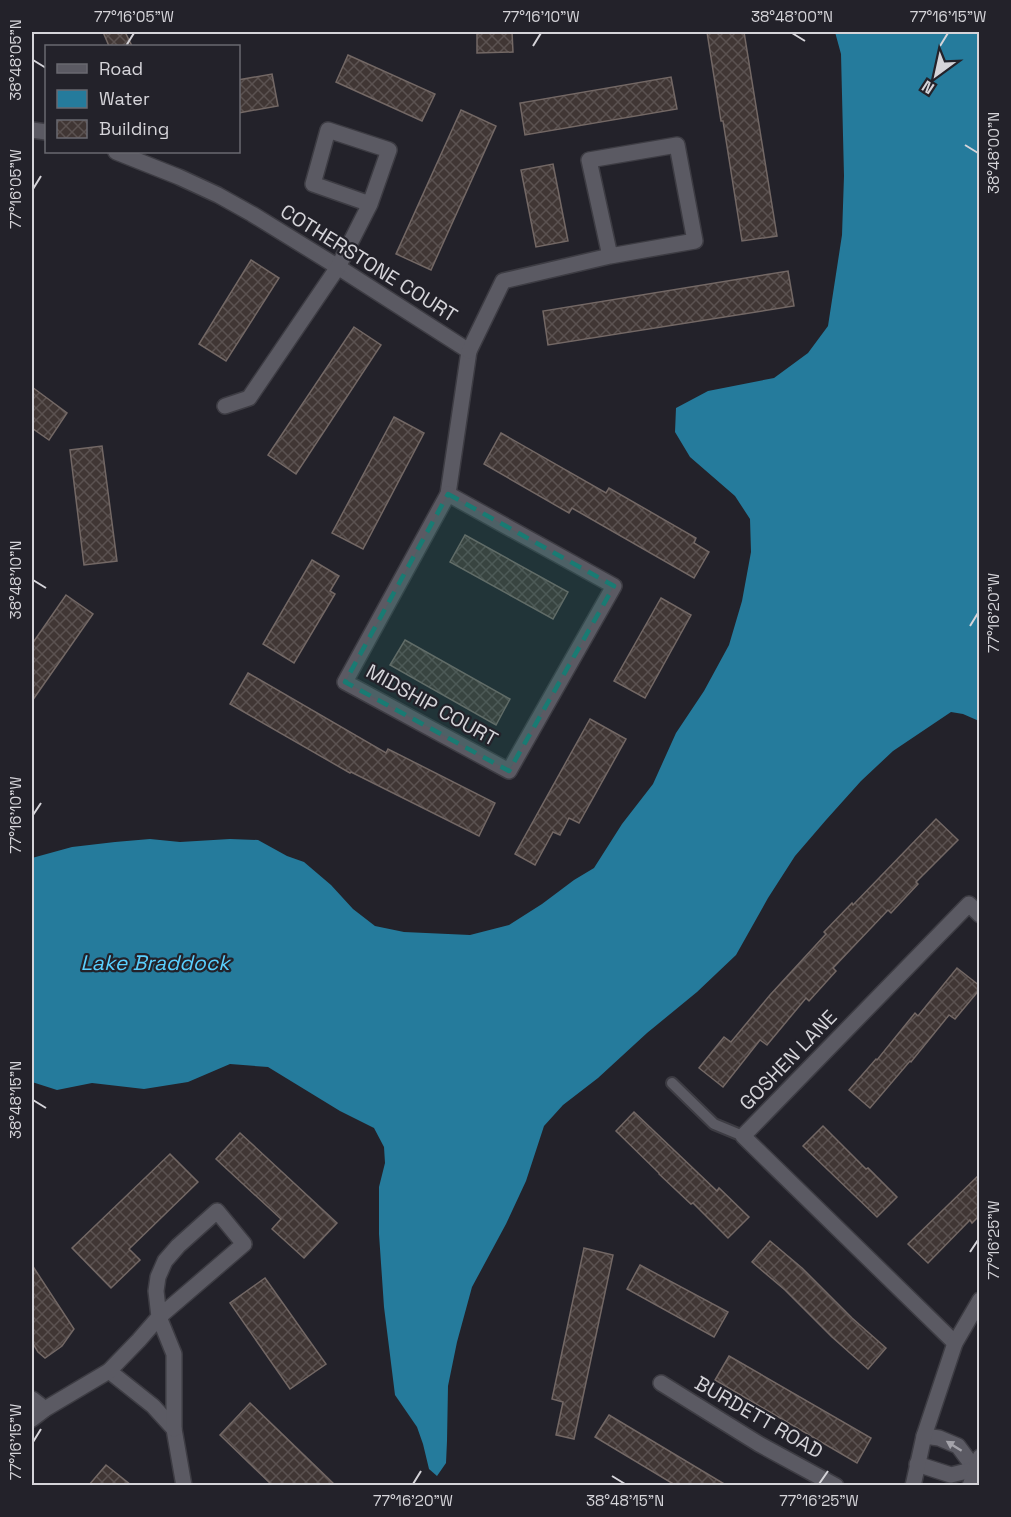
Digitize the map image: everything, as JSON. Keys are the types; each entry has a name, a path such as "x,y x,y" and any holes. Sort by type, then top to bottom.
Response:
{"street":[{"path":"225,406 249,398 338,267 370,204 389,150 328,130 313,184 370,204"},
{"path":"448,494 469,351 503,281 610,256 695,241 677,144 589,160 610,256"},
{"name":"COTHERSTONE COURT","path":"119,153 179,177 252,214 469,351"},
{"name":"MIDSHIP COURT","path":"448,494 614,586 509,771 345,682 448,494"},
{"name":"GOSHEN LANE","path":"955,1343 743,1136 974,910"},
{"path":"32,1419 109,1371 159,1317 244,1244 217,1211 178,1246 165,1261 158,1277 156,1291 159,1317 174,1354 174,1429 184,1485"},
{"path":"913,1485 924,1436 955,1343 980,1300"},
{"path":"109,1371 153,1407 174,1429"},
{"name":"BURDETT ROAD","path":"661,1383 759,1444 836,1485"},
{"path":"32,1399 45,1409"},
{"path":"924,1436 939,1438 958,1446 978,1465"},
{"path":"917,1464 951,1475 978,1465"},
{"path":"970,1485 978,1465"}],"lane":[{"path":"672,1083 714,1124 743,1136"}],"highlighted area":[{"path":"448,494 614,586 509,771 345,682"}],"water":[{"name":"Lake Braddock","path":"835,32 979,32 979,721 951,712 893,751 861,781 795,856 736,955 598,1078 563,1105 544,1126 526,1181 472,1287 448,1386 446,1463 437,1476 429,1469 417,1427 395,1395 384,1307 379,1234 379,1187 385,1163 384,1147 374,1128 340,1111 268,1067 230,1064 188,1082 144,1089 92,1083 57,1090 32,1082 32,858 72,847 150,839 180,842 258,840 287,856 304,862 331,885 353,909 375,926 404,932 470,935 509,925 594,868 622,824 653,784 676,733 704,691 729,645 742,601 751,552 750,519 735,496 690,457 675,432 676,408 708,391 774,378 808,353 828,326 842,235 844,176 841,54"}],"building":[{"path":"103,32 125,32 132,45 109,45"},
{"path":"477,32 512,32 513,52 477,53"},
{"path":"707,32 744,32 777,236 742,241"},
{"path":"348,55 435,94 422,121 336,82"},
{"path":"272,74 278,106 240,113 240,80"},
{"path":"671,77 677,109 525,135 520,103"},
{"path":"461,110 496,126 431,270 396,254"},
{"path":"553,164 568,241 536,247 521,170"},
{"path":"251,260 279,278 226,361 199,344"},
{"path":"788,271 794,306 548,345 543,311"},
{"path":"354,327 381,345 296,474 268,455"},
{"path":"32,387 67,413 49,440 32,428"},
{"path":"394,417 424,433 363,549 332,533"},
{"path":"501,433 606,493 609,488 696,538 694,543 709,552 694,578 572,508 569,513 484,464"},
{"path":"102,446 117,561 84,565 70,450"},
{"path":"465,535 568,592 553,619 450,562"},
{"path":"312,560 339,576 330,591 335,594 294,663 263,644"},
{"path":"66,595 93,614 32,701 32,644"},
{"path":"661,598 691,615 645,698 614,681"},
{"path":"405,640 510,699 496,725 390,665"},
{"path":"248,673 386,753 388,749 495,803 479,836 350,773 230,704"},
{"path":"590,719 626,739 579,823 569,818 560,835 553,832 535,865 515,854"},
{"path":"936,819 958,840 916,882 918,884 891,913 888,910 833,968 836,971 809,1001 806,998 767,1045 760,1040 723,1087 699,1068 724,1037 731,1042 826,934 824,932"},
{"path":"957,968 980,986 980,989 955,1019 949,1015 870,1108 849,1090 915,1013 918,1016"},
{"path":"634,1112 717,1191 719,1188 749,1217 728,1238 616,1131"},
{"path":"823,1126 897,1197 877,1217 803,1146"},
{"path":"240,1133 337,1223 304,1258 272,1229 281,1219 216,1159"},
{"path":"170,1154 198,1182 129,1249 140,1260 111,1288 72,1248"},
{"path":"980,1174 980,1215 972,1223 970,1220 928,1263 908,1244"},
{"path":"770,1241 802,1268 886,1348 868,1369 752,1262"},
{"path":"584,1248 613,1255 574,1439 556,1435 563,1402 552,1399"},
{"path":"32,1265 74,1329 62,1346 45,1358 32,1342"},
{"path":"640,1265 728,1312 714,1337 627,1289"},
{"path":"265,1278 326,1364 290,1389 230,1303"},
{"path":"729,1356 871,1438 857,1463 715,1380"},
{"path":"250,1403 335,1485 272,1485 220,1435"},
{"path":"609,1415 726,1485 675,1485 595,1437"},
{"path":"106,1465 131,1485 89,1485"}]}
